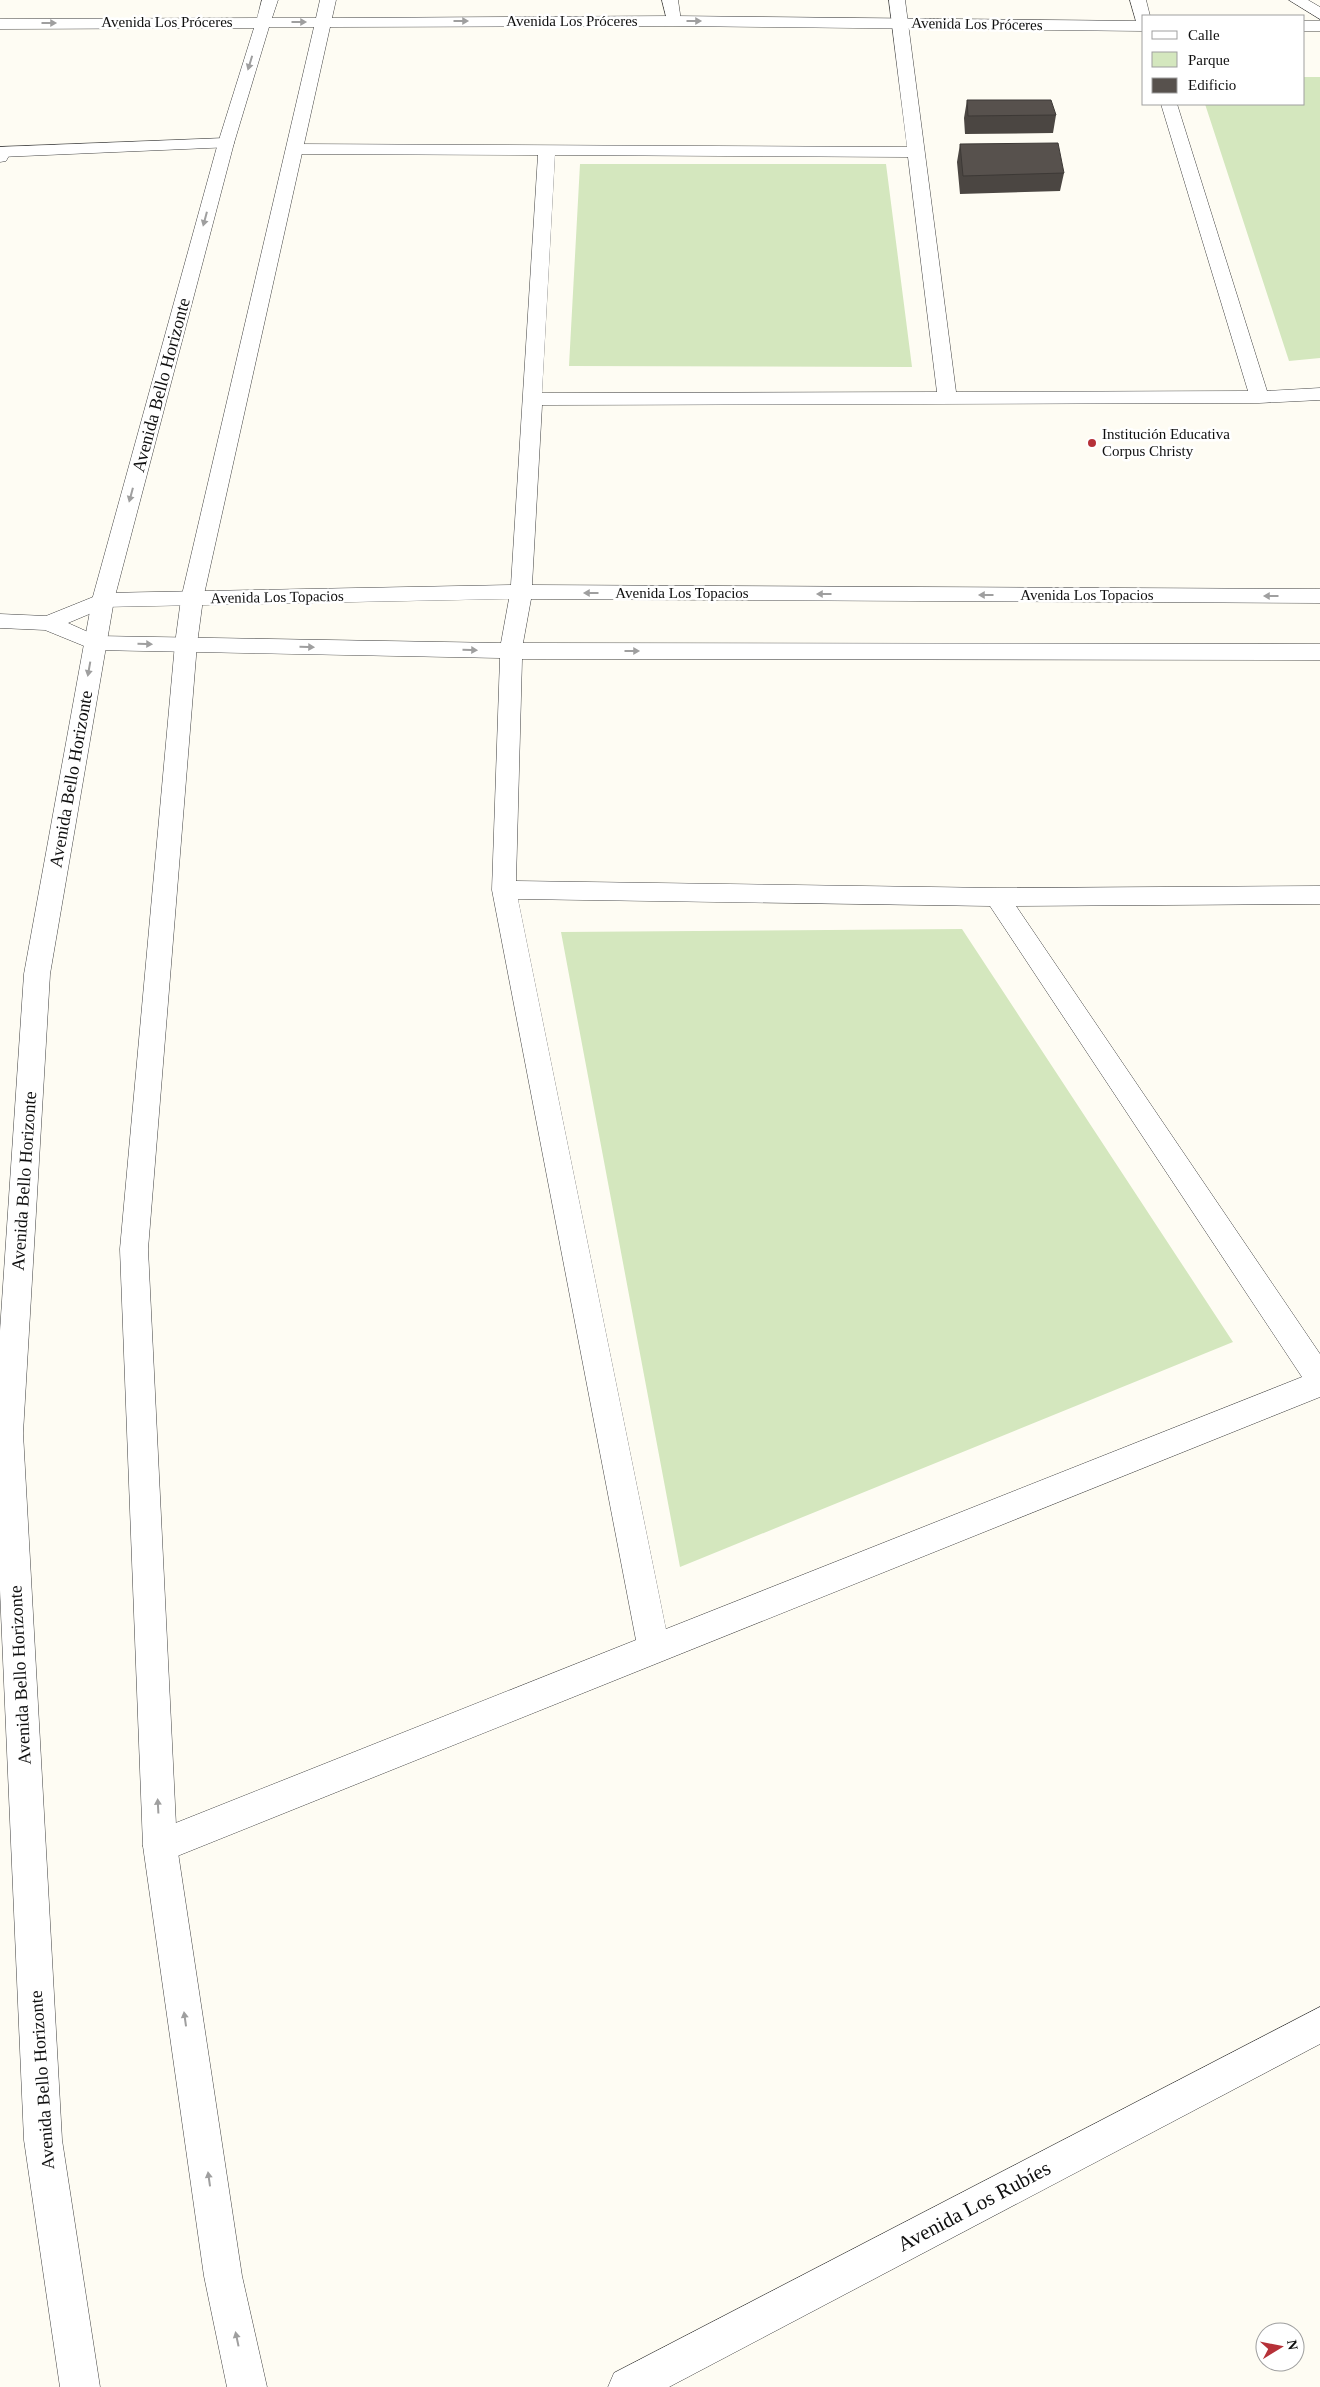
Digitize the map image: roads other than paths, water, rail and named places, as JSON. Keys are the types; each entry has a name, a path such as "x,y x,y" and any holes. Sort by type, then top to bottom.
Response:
{"street":[{"path":"670,0 673,21"},
{"path":"897,0 947,397"},
{"path":"1138,0 1142,15"},
{"path":"1297,0 1320,14"},
{"name":"Avenida Los Próceres","path":"0,24 266,11 325,11 673,21 1142,26"},
{"name":"Avenida Bello Horizonte","path":"80,2387 43,2140 8,1433 38,974 94,643 103,600 226,144 266,11"},
{"path":"248,2387 223,2276 160,1846 134,1249 186,644 192,599 325,11"},
{"path":"1305,26 1320,26"},
{"path":"1169,105 1259,397"},
{"path":"1,154 226,144"},
{"path":"294,149 917,152"},
{"path":"547,151 521,592 511,651 504,890 654,1650"},
{"path":"532,399 1259,397 1320,394"},
{"name":"Avenida Los Topacios","path":"48,623 103,600 521,592 1320,596"},
{"name":"Avenida Los Topacios","path":"0,621 48,623 94,643 511,651 1320,652"},
{"path":"504,890 997,897 1320,895"},
{"path":"997,897 1320,1379"},
{"path":"160,1846 1320,1383"},
{"name":"Avenida Los Rubíes","path":"628,2387 1320,2025"}],"place":[{"name":"Institución Educativa Corpus Christy","path":"1092,443"}]}
